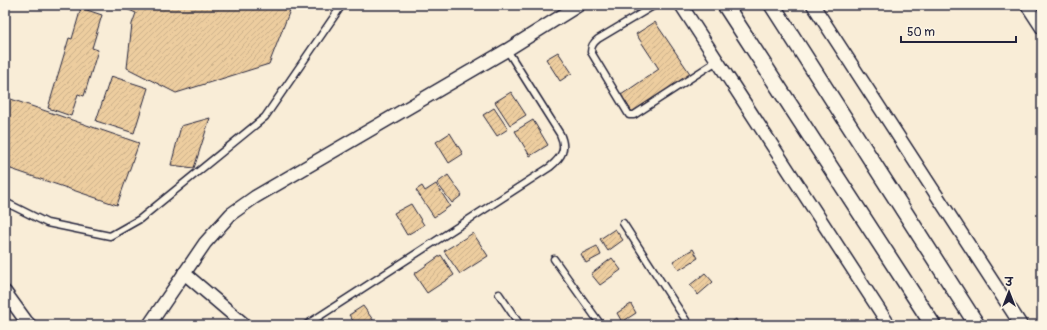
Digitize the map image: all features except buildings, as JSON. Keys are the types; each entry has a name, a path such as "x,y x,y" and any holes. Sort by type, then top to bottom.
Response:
{"street":[{"path":"150,325 205,243 231,214 256,197 507,50 579,5"},
{"path":"681,5 889,325"},
{"path":"725,5 933,325"},
{"path":"772,5 977,325"},
{"path":"813,5 1021,325"},
{"path":"1027,5 1042,28"},
{"path":"184,273 245,325"},
{"path":"5,292 26,322 30,325"}],"lane":[{"path":"5,202 47,223 110,236 140,219 265,117 342,5"},
{"path":"655,5 598,39 591,48 591,52 629,115 634,115 717,61"},
{"path":"717,5 736,21"},
{"path":"306,325 550,167 560,159 564,142 507,50"},
{"path":"623,223 689,325"},
{"path":"554,259 600,325"},
{"path":"499,294 520,325"}]}
